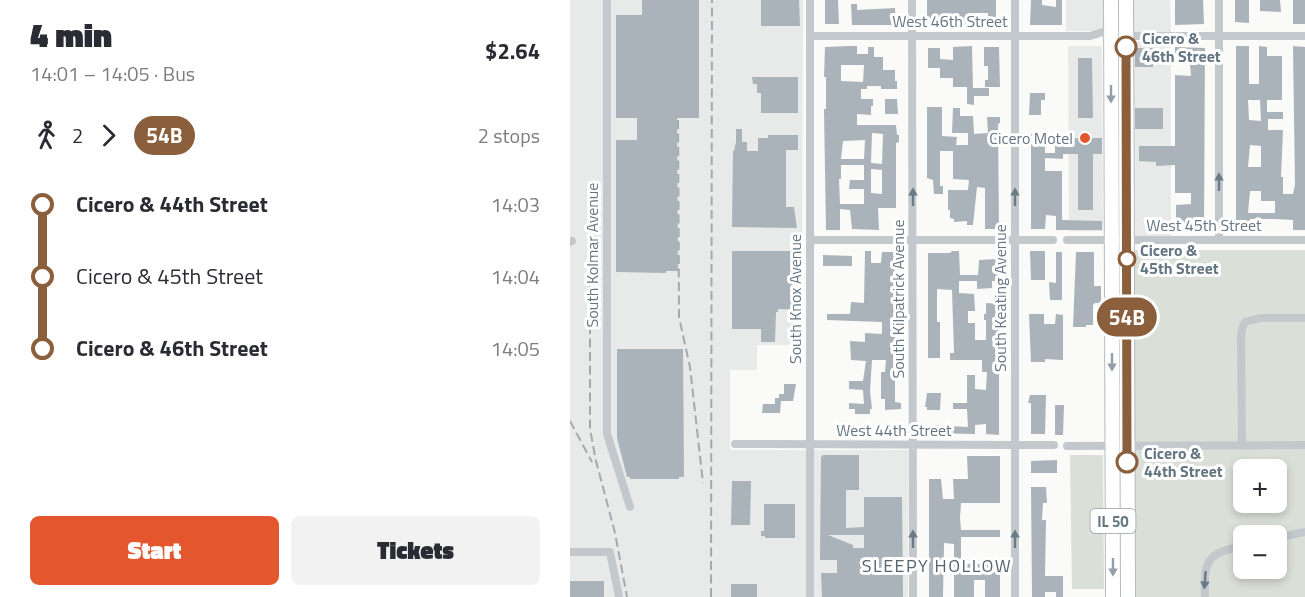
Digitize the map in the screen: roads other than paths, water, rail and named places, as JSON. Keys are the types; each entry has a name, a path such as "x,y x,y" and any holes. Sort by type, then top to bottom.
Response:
{"main road":[{"name":"IL 50","path":"1111,0 1113,597"},
{"name":"IL 50","path":"1126,0 1128,597"}],"street":[{"name":"South Kolmar Avenue","path":"607,0 607,434 630,507"},
{"name":"South Knox Avenue","path":"810,0 812,445 810,597"},
{"name":"South Kilpatrick Avenue","path":"912,0 914,597"},
{"name":"South Keating Avenue","path":"1015,0 1015,597"},
{"path":"1219,0 1219,240"},
{"name":"West 46th Street","path":"810,36 1090,36 1102,40 1111,36 1305,36"},
{"path":"810,240 1053,240"},
{"name":"West 45th Street","path":"1067,240 1305,240"},
{"path":"1242,446 1241,339 1245,322 1260,318 1305,318"},
{"name":"West 44th Street","path":"735,444 1054,445"},
{"path":"1067,446 1305,445"},
{"path":"1287,536 1305,532"},
{"path":"1204,597 1206,570 1214,555 1233,548"},
{"path":"570,552 609,552 619,597"}],"railway":[{"path":"711,597 712,0"},
{"path":"678,120 679,317 690,367 703,483"},
{"path":"590,244 590,429 615,533 627,597"},
{"path":"570,421 592,462"}],"place":[{"name":"Cicero & 46th Street","path":"1126,47"},
{"name":"Cicero Motel","path":"1085,138"},
{"name":"Cicero & 45th Street","path":"1127,259"},
{"name":"Cicero & 44th Street","path":"1127,462"}],"district":[{"name":"SLEEPY HOLLOW","path":"937,565"}]}
